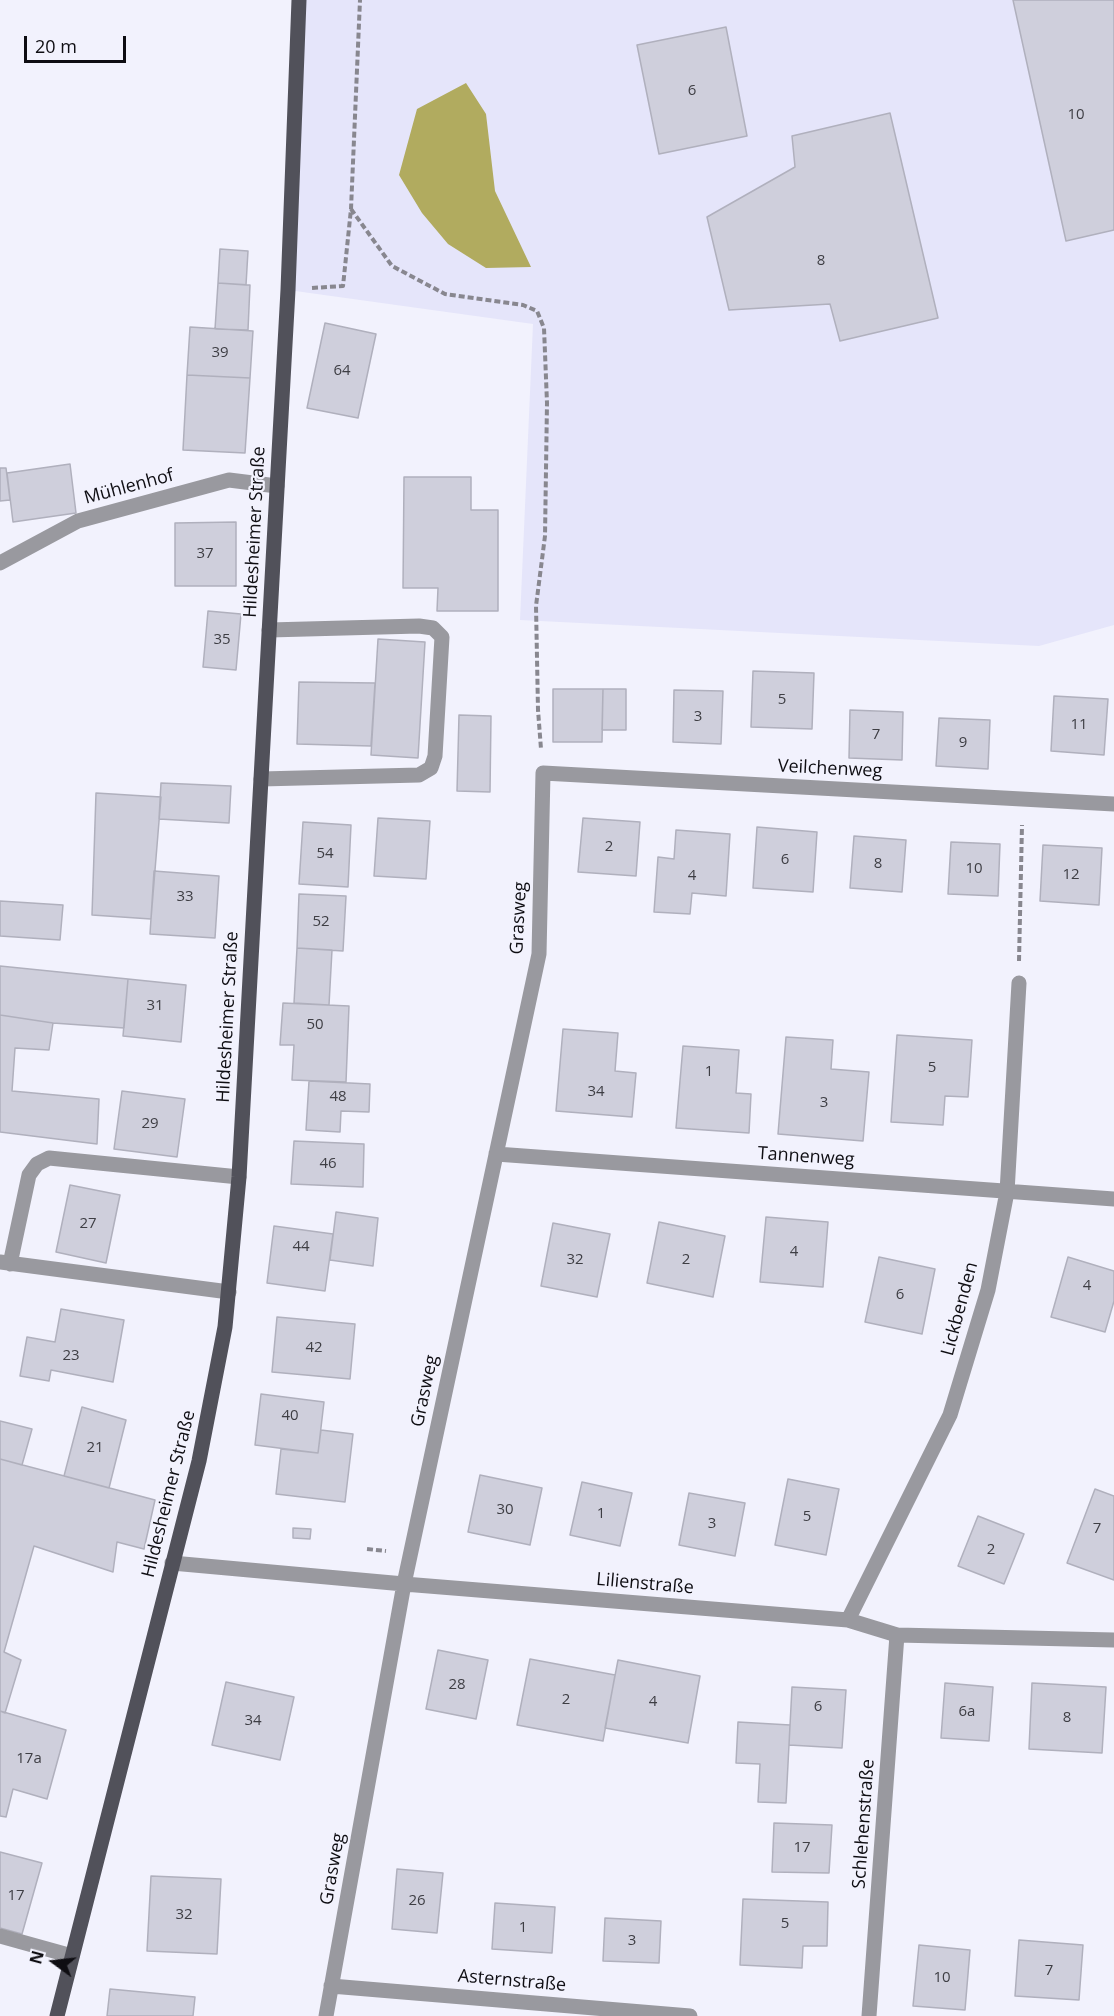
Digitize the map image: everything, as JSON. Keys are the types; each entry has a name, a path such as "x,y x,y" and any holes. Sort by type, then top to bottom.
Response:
{"main road":[{"name":"Hildesheimer Straße","path":"57,2016 199,1461 225,1327 240,1177 288,290 299,0"}],"street":[{"name":"Mühlenhof","path":"0,563 78,521 229,480 277,486"},
{"path":"261,779 419,775 431,768 435,756 442,637 433,628 419,626 269,630"},
{"name":"Veilchenweg","path":"543,773 1114,804"},
{"name":"Grasweg","path":"326,2016 404,1584 539,954 543,773"},
{"name":"Lickbenden","path":"848,1620 950,1416 988,1290 1007,1192 1019,983"},
{"name":"Tannenweg","path":"496,1154 1114,1199"},
{"path":"229,1292 5,1263 29,1174 37,1164 49,1158 240,1177"},
{"name":"Lilienstraße","path":"172,1563 848,1620 897,1635 1114,1640"},
{"name":"Schlehenstraße","path":"870,2016 897,1635"},
{"path":"0,1936 72,1956"},
{"name":"Asternstraße","path":"331,1986 690,2016"}],"path":[{"path":"288,290 343,286 351,209 360,0"},
{"path":"351,209 392,266 445,294 523,305 537,311 544,328 548,403 545,536 536,606 538,710 543,773"},
{"path":"1019,983 1023,799"}],"shaded area":[{"path":"294,0 1114,0 1114,625 1039,646 520,620 533,324 288,290"},
{"path":"466,83 486,114 495,191 531,267 486,268 448,244 422,213 399,175 417,109"}],"building":[{"path":"1013,0 1114,0 1114,230 1066,241"},
{"path":"726,27 747,136 659,154 637,45"},
{"path":"890,113 938,318 840,341 830,304 729,310 707,217 795,167 792,136"},
{"path":"220,249 248,251 246,285 218,283"},
{"path":"218,283 250,285 248,330 215,329"},
{"path":"325,323 376,334 358,418 307,408"},
{"path":"190,327 253,331 250,378 187,375"},
{"path":"187,375 250,378 245,453 183,450"},
{"path":"70,464 76,513 13,522 7,473"},
{"path":"0,468 6,468 10,500 0,501"},
{"path":"404,477 471,477 471,510 498,510 498,611 437,611 438,588 403,588"},
{"path":"236,522 236,586 175,586 175,523"},
{"path":"208,611 241,614 236,670 203,667"},
{"path":"378,639 425,642 418,758 371,755"},
{"path":"753,671 814,673 812,729 751,727"},
{"path":"299,682 375,683 371,746 297,744"},
{"path":"553,689 603,689 602,742 553,742"},
{"path":"603,689 626,689 626,730 602,730"},
{"path":"674,690 723,691 721,744 673,742"},
{"path":"1054,696 1108,699 1104,755 1051,751"},
{"path":"850,710 903,712 902,760 849,758"},
{"path":"459,715 491,716 490,792 457,791"},
{"path":"939,718 990,720 988,769 936,766"},
{"path":"161,783 231,786 229,823 159,819"},
{"path":"96,793 161,797 151,919 92,915"},
{"path":"378,818 430,821 426,879 374,876"},
{"path":"583,818 640,822 636,876 578,872"},
{"path":"303,822 351,825 348,887 299,884"},
{"path":"757,827 817,832 813,892 753,888"},
{"path":"676,830 730,834 726,896 692,893 690,914 654,912 658,857 674,859"},
{"path":"854,836 906,840 902,892 850,888"},
{"path":"951,842 1000,844 998,896 948,894"},
{"path":"1043,845 1102,848 1099,905 1040,901"},
{"path":"154,871 219,876 215,938 150,934"},
{"path":"299,894 346,896 343,951 297,948"},
{"path":"0,901 63,905 60,940 0,936"},
{"path":"297,948 332,950 329,1005 294,1003"},
{"path":"0,966 128,979 124,1028 53,1023 0,1015"},
{"path":"128,979 186,985 181,1042 123,1036"},
{"path":"283,1003 349,1006 346,1082 292,1080 294,1045 280,1045"},
{"path":"0,1015 53,1023 49,1050 15,1048 12,1091 99,1099 97,1144 0,1132"},
{"path":"563,1029 618,1033 615,1071 636,1073 632,1117 556,1111"},
{"path":"897,1035 972,1040 968,1097 945,1096 943,1125 891,1122"},
{"path":"786,1037 833,1040 831,1069 869,1072 863,1141 778,1134"},
{"path":"683,1046 739,1050 736,1093 751,1094 749,1133 676,1128"},
{"path":"309,1081 370,1084 369,1112 341,1111 340,1132 306,1130"},
{"path":"122,1091 185,1099 177,1157 114,1149"},
{"path":"294,1141 364,1144 363,1187 291,1184"},
{"path":"70,1185 120,1195 106,1263 56,1252"},
{"path":"336,1212 378,1218 373,1266 330,1260"},
{"path":"766,1217 828,1222 823,1287 760,1282"},
{"path":"659,1222 725,1236 713,1297 647,1283"},
{"path":"553,1223 610,1234 597,1297 541,1286"},
{"path":"274,1226 333,1234 325,1291 267,1283"},
{"path":"879,1257 935,1269 922,1334 865,1322"},
{"path":"1068,1257 1114,1271 1114,1301 1105,1332 1051,1317"},
{"path":"61,1309 124,1320 113,1382 51,1370 49,1381 20,1376 27,1337 55,1342"},
{"path":"277,1317 355,1324 350,1379 272,1372"},
{"path":"261,1394 324,1402 318,1453 255,1445"},
{"path":"82,1407 126,1420 109,1488 64,1476"},
{"path":"0,1421 32,1429 22,1465 0,1459"},
{"path":"321,1430 353,1434 345,1502 276,1494 281,1449 318,1453"},
{"path":"0,1459 155,1500 144,1549 117,1542 113,1572 34,1546 4,1652 21,1660 5,1713 0,1711"},
{"path":"480,1475 542,1488 530,1545 468,1532"},
{"path":"788,1479 839,1489 826,1555 775,1545"},
{"path":"582,1482 632,1493 620,1546 570,1535"},
{"path":"1095,1489 1114,1496 1114,1580 1067,1563"},
{"path":"689,1493 745,1503 735,1556 679,1545"},
{"path":"978,1516 1024,1534 1004,1584 958,1566"},
{"path":"293,1528 311,1529 310,1539 293,1538"},
{"path":"438,1650 488,1660 476,1719 426,1709"},
{"path":"530,1659 615,1675 603,1741 517,1725"},
{"path":"618,1660 700,1676 688,1743 605,1728"},
{"path":"226,1682 294,1697 280,1760 212,1745"},
{"path":"945,1683 993,1687 989,1741 941,1738"},
{"path":"1032,1683 1106,1687 1102,1753 1029,1749"},
{"path":"792,1687 846,1690 842,1748 789,1745"},
{"path":"0,1711 66,1730 47,1799 13,1789 6,1817 0,1816"},
{"path":"738,1722 790,1725 786,1803 758,1802 760,1764 736,1763"},
{"path":"774,1823 832,1825 829,1873 772,1872"},
{"path":"0,1852 42,1863 22,1934 0,1928"},
{"path":"397,1869 443,1873 437,1933 392,1929"},
{"path":"151,1876 221,1879 217,1954 147,1951"},
{"path":"743,1899 828,1902 827,1946 803,1946 802,1968 740,1965"},
{"path":"495,1903 555,1907 552,1953 492,1949"},
{"path":"605,1918 661,1921 659,1963 603,1961"},
{"path":"1019,1940 1083,1945 1079,2000 1015,1996"},
{"path":"919,1945 970,1950 965,2010 913,2006"},
{"path":"110,1989 195,1997 193,2016 107,2016"}]}
